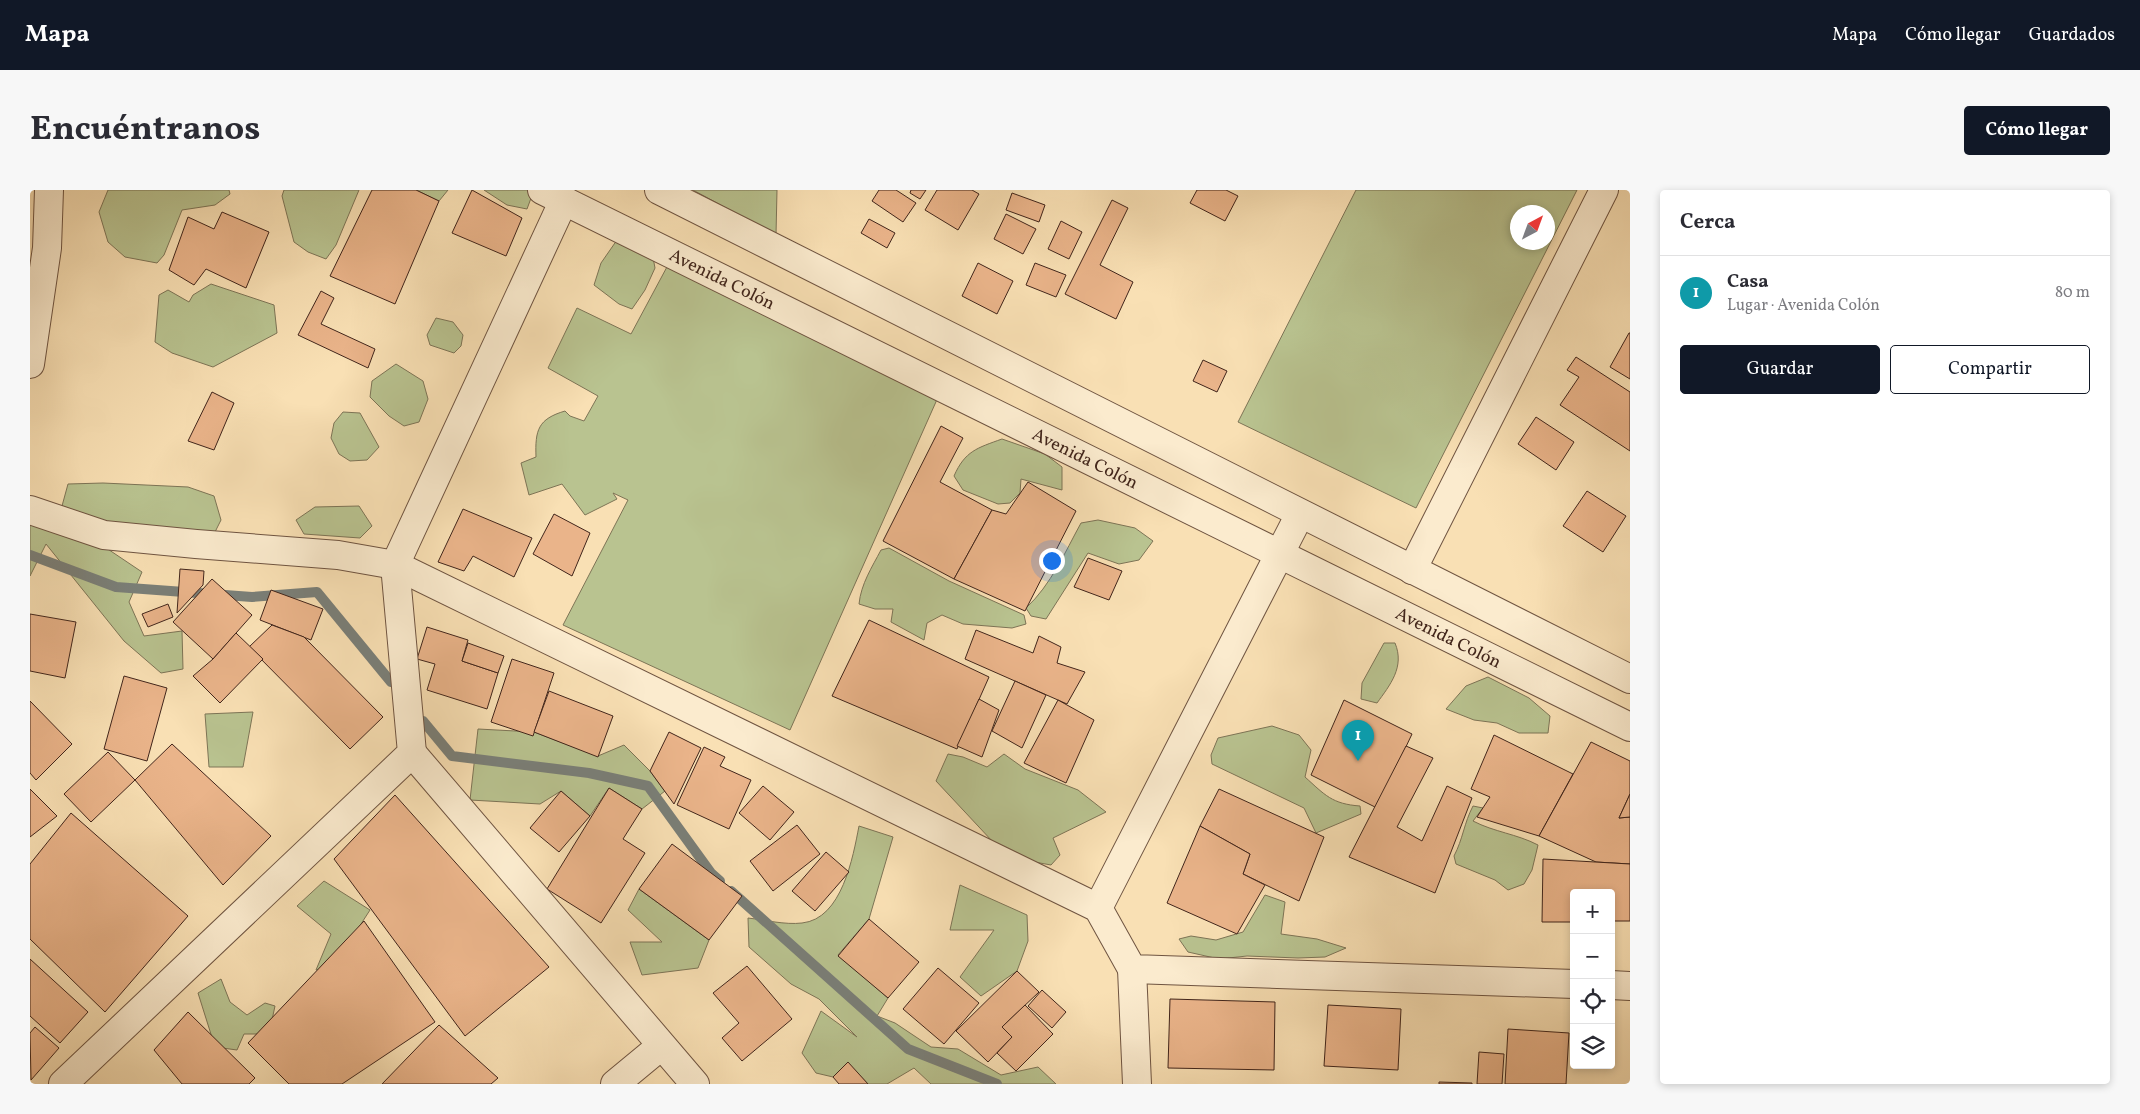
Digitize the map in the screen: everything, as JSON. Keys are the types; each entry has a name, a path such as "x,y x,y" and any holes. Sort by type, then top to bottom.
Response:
{"street":[{"path":"30,360 47,248 49,190"},
{"path":"659,190 1630,679"},
{"path":"1412,570 1604,190"},
{"path":"553,195 395,565 412,753 695,1084"},
{"name":"Avenida Colón","path":"553,195 1630,727"},
{"path":"30,510 104,535 338,555 395,565 1098,908 1132,969 1137,1084"},
{"path":"1098,908 1300,514"},
{"path":"62,1084 412,753"},
{"path":"1132,969 1570,984"},
{"path":"1615,985 1630,986"},
{"path":"615,1084 661,1046"}],"green space":[{"path":"108,190 229,190 230,194 215,205 182,210 164,255 157,263 125,257 108,242 99,212"},
{"path":"284,190 359,190 336,245 326,259 308,252 294,242 282,196"},
{"path":"416,190 448,190 439,201"},
{"path":"484,190 534,190 527,209 507,205"},
{"path":"693,190 777,190 776,235"},
{"path":"1356,190 1577,190 1555,233 1555,205 1510,205 1510,250 1547,250 1416,508 1238,422"},
{"path":"617,240 651,247 655,268 645,290 632,309 619,304 594,285 601,263"},
{"path":"668,265 939,395 790,730 563,625 628,500 613,493 617,499 585,515 562,484 529,495 521,463 536,457 536,440 540,427 549,418 565,411 570,416 584,421 598,396 548,368 577,308 631,334"},
{"path":"211,284 274,305 277,333 213,367 172,353 155,342 159,295 168,290 189,302 193,295"},
{"path":"436,318 453,322 463,335 461,346 454,353 430,345 427,335"},
{"path":"396,364 423,381 428,399 419,422 404,426 389,416 370,397 372,381"},
{"path":"343,412 360,413 379,447 367,460 350,461 339,454 331,438 334,423"},
{"path":"1002,439 1045,454 1062,467 1062,490 1021,479 1020,493 1010,503 998,504 963,490 954,476 963,461 979,448"},
{"path":"103,483 188,487 214,496 221,520 213,536 93,531 62,506 68,484"},
{"path":"359,506 372,526 360,538 304,534 296,520 315,507"},
{"path":"30,518 69,523 142,572 129,602 144,636 182,631 183,669 161,673 124,641 46,544 30,576"},
{"path":"1098,520 1135,528 1153,541 1139,560 1119,564 1088,553 1046,619 1031,616 1026,608 1050,579 1081,523"},
{"path":"889,548 949,581 1024,615 1026,624 1012,628 963,624 942,615 927,623 924,640 891,622 893,609 875,609 859,604 864,583 874,563 881,550"},
{"path":"1384,643 1395,643 1398,660 1395,675 1377,703 1361,699 1362,683"},
{"path":"1488,677 1529,698 1550,716 1548,733 1519,733 1497,723 1474,720 1446,709 1466,686"},
{"path":"253,712 243,767 209,767 205,714"},
{"path":"1272,726 1299,735 1311,750 1305,777 1330,798 1342,803 1360,806 1361,814 1316,833 1304,808 1212,764 1211,755 1218,738"},
{"path":"478,729 534,732 598,756 624,745 650,771 665,791 642,809 609,788 590,816 561,791 540,804 470,800"},
{"path":"948,754 963,757 987,767 1004,754 1025,769 1078,790 1106,812 1053,838 1060,855 1051,865 1007,857 936,781"},
{"path":"1473,806 1483,808 1473,821 1538,845 1532,870 1524,884 1508,890 1495,880 1456,864 1454,856"},
{"path":"859,826 893,837 869,919 838,955 888,998 877,1016 895,1023 931,1047 958,1049 1001,1075 1038,1067 1056,1084 931,1084 914,1068 887,1084 868,1084 848,1063 833,1077 816,1073 802,1053 821,1011 857,1037 819,999 791,984 749,947 748,918 782,923 802,923 816,919 827,911 843,885 849,869"},
{"path":"324,881 370,910 350,941 349,968 316,970 331,934 297,906"},
{"path":"960,885 1027,915 1028,941 1017,971 981,996 960,977 994,930 950,930"},
{"path":"639,889 709,940 698,968 642,975 630,942 662,942 628,910"},
{"path":"1265,895 1285,902 1281,934 1317,939 1346,948 1325,957 1247,956 1219,959 1188,952 1179,939 1191,936 1216,940 1243,932"},
{"path":"221,979 230,1002 247,1015 265,1003 275,1006 269,1034 244,1034 237,1050 215,1047 198,993"}],"building":[{"path":"372,190 416,190 439,201 395,304 330,276"},
{"path":"472,190 522,218 506,256 452,233"},
{"path":"879,190 896,190 916,203 903,222 872,201"},
{"path":"911,190 926,190 920,199 910,193"},
{"path":"937,190 972,190 979,194 958,230 925,210"},
{"path":"1197,190 1226,190 1238,196 1225,221 1190,203"},
{"path":"1012,193 1045,205 1039,222 1006,210"},
{"path":"1112,200 1128,208 1100,265 1133,282 1116,319 1065,294"},
{"path":"222,212 269,232 246,288 206,269 194,285 169,270 188,217 214,229"},
{"path":"1006,214 1036,229 1023,254 994,239"},
{"path":"869,219 895,233 887,248 861,233"},
{"path":"1061,221 1082,232 1069,259 1048,249"},
{"path":"978,263 1013,281 997,314 962,296"},
{"path":"1035,263 1066,275 1056,297 1026,285"},
{"path":"321,291 334,298 321,324 375,349 368,368 298,335"},
{"path":"1630,333 1630,379 1610,367"},
{"path":"1576,357 1630,392 1630,451 1560,405 1579,377 1567,370"},
{"path":"1203,360 1227,371 1217,392 1193,381"},
{"path":"212,392 234,403 214,450 188,441"},
{"path":"1536,417 1574,442 1556,470 1518,444"},
{"path":"941,426 963,438 940,482 992,510 954,579 883,541"},
{"path":"1028,482 1076,511 1025,611 954,579 992,510 1006,514"},
{"path":"1587,491 1626,516 1603,552 1563,526"},
{"path":"463,509 532,538 514,577 473,556 464,571 438,562"},
{"path":"554,514 590,533 572,576 533,554"},
{"path":"1088,558 1122,571 1109,600 1074,587"},
{"path":"180,569 204,571 203,585 177,613"},
{"path":"212,579 252,615 213,659 173,622"},
{"path":"271,590 323,609 311,640 260,620"},
{"path":"168,604 173,617 148,627 142,614"},
{"path":"30,614 76,622 65,678 30,671"},
{"path":"869,620 989,677 957,749 832,696"},
{"path":"272,625 304,637 383,717 350,749 249,647"},
{"path":"427,627 468,640 462,661 498,673 487,709 427,690 435,664 417,659"},
{"path":"976,630 1033,653 1039,636 1061,647 1057,663 1085,672 1067,704 965,659"},
{"path":"236,633 263,659 220,703 193,676 213,659"},
{"path":"468,643 504,656 498,673 462,661"},
{"path":"512,659 554,673 533,736 491,722"},
{"path":"124,676 167,688 147,761 104,749"},
{"path":"1015,681 1046,695 1022,748 992,731"},
{"path":"549,691 613,716 598,757 534,732"},
{"path":"979,699 999,710 982,757 957,746"},
{"path":"1058,700 1094,720 1066,783 1024,763"},
{"path":"1344,700 1412,734 1377,808 1311,775"},
{"path":"30,701 72,744 36,780 30,773"},
{"path":"669,732 701,748 674,804 650,771"},
{"path":"1494,735 1573,774 1539,836 1477,817 1490,797 1471,789"},
{"path":"1591,742 1630,761 1630,794 1619,818 1630,817 1630,864 1596,862 1539,836"},
{"path":"172,744 271,836 223,885 135,780"},
{"path":"1406,746 1433,758 1397,827 1422,841 1447,786 1472,798 1435,893 1349,857"},
{"path":"704,747 725,757 720,766 751,780 729,829 677,805"},
{"path":"108,752 135,780 91,822 64,794"},
{"path":"763,786 794,812 770,840 739,813"},
{"path":"609,788 642,809 623,839 645,853 601,923 547,889"},
{"path":"30,789 57,816 30,837"},
{"path":"1219,789 1324,837 1299,901 1243,874 1250,854 1200,826"},
{"path":"561,791 590,816 559,852 530,828"},
{"path":"1630,794 1630,817 1619,818"},
{"path":"395,795 549,967 465,1036 334,859"},
{"path":"71,813 188,916 105,1012 30,939 30,864"},
{"path":"797,825 820,854 773,891 750,861"},
{"path":"1200,826 1250,854 1243,874 1265,885 1237,934 1167,903"},
{"path":"672,844 742,896 709,940 639,889"},
{"path":"826,852 849,872 815,911 792,891"},
{"path":"1543,859 1630,864 1630,921 1615,921 1615,889 1570,889 1570,922 1542,922"},
{"path":"869,919 919,962 888,998 838,956"},
{"path":"364,921 435,1022 342,1084 289,1084 248,1043"},
{"path":"30,959 88,1012 60,1043 30,1016"},
{"path":"747,966 792,1019 742,1061 722,1038 739,1023 713,993"},
{"path":"938,968 979,1003 944,1044 903,1009"},
{"path":"1017,971 1039,992 1002,1027 1012,1037 988,1062 956,1031"},
{"path":"1042,990 1066,1012 1052,1028 1028,1006"},
{"path":"1170,999 1275,1002 1274,1070 1168,1068"},
{"path":"1025,1005 1053,1034 1016,1071 997,1053 1012,1037 1002,1027"},
{"path":"1328,1005 1401,1009 1398,1070 1324,1066"},
{"path":"188,1012 255,1078 249,1084 182,1084 154,1050"},
{"path":"439,1025 498,1078 491,1084 382,1084"},
{"path":"35,1027 59,1048 31,1080 30,1033"},
{"path":"1508,1029 1569,1033 1566,1084 1505,1084"},
{"path":"1479,1052 1504,1054 1502,1084 1477,1084"},
{"path":"848,1062 868,1084 839,1084 833,1077"},
{"path":"1439,1082 1472,1083 1472,1084 1439,1084"}],"waterway":[{"path":"30,555 116,587 252,597 317,592 391,682"},
{"path":"423,721 452,756 589,773 648,786 711,873 720,881"},
{"path":"731,891 908,1049 997,1084"}],"place":[{"name":"Casa","path":"1358,761"}]}
